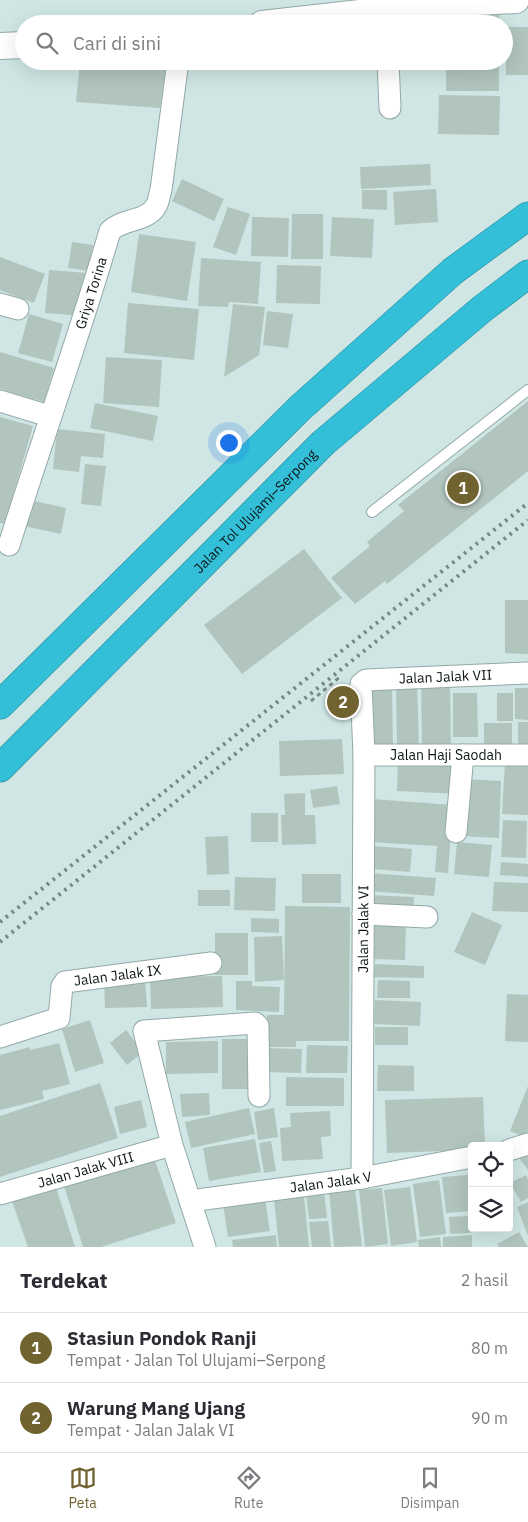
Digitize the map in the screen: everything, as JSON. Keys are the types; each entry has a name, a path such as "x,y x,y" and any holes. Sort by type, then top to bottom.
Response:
{"highway":[{"path":"0,705 300,408 453,271 528,216"},
{"name":"Jalan Tol Ulujami–Serpong","path":"0,768 323,443 482,309 528,274"}],"street":[{"path":"394,15 439,4 516,0"},
{"path":"0,46 15,45"},
{"name":"Griya Torina","path":"8,545 49,416 82,327 110,231 117,224 146,216 156,206 161,190 177,70"},
{"path":"388,70 390,108"},
{"path":"0,401 49,416"},
{"name":"Jalan Jalak VII","path":"355,676 528,673"},
{"name":"Jalan Jalak VI","path":"355,676 359,689 364,755 362,1178"},
{"name":"Jalan Haji Saodah","path":"364,755 528,755"},
{"path":"456,832 463,755"},
{"path":"363,914 427,917"},
{"name":"Jalan Jalak IX","path":"0,1037 60,1018 62,986 65,982 211,963"},
{"path":"205,1247 172,1145 144,1034 145,1029 255,1023 258,1026 259,1096"},
{"name":"Jalan Jalak VIII","path":"0,1194 172,1145"},
{"name":"Jalan Jalak V","path":"190,1201 362,1178 468,1158"}],"lane":[{"path":"372,512 528,390"}],"path":[{"path":"311,701 355,676"}],"building":[{"path":"513,27 528,27 528,75 506,75 506,70 513,70"},
{"path":"79,70 165,70 160,108 76,102"},
{"path":"446,70 499,70 499,91 446,91"},
{"path":"439,95 500,96 499,135 438,134"},
{"path":"430,164 431,185 361,189 360,167"},
{"path":"182,179 224,199 214,221 172,201"},
{"path":"436,189 438,222 395,225 393,192"},
{"path":"362,190 387,190 387,210 362,209"},
{"path":"228,207 250,214 236,255 213,247"},
{"path":"292,214 323,214 323,259 291,259"},
{"path":"252,217 289,218 288,257 251,256"},
{"path":"332,217 374,219 372,258 330,256"},
{"path":"139,234 196,242 187,301 131,292"},
{"path":"72,242 93,245 89,271 68,268"},
{"path":"0,257 45,274 34,303 0,290"},
{"path":"201,258 261,262 258,304 229,302 228,307 198,306"},
{"path":"277,265 321,266 320,304 276,303"},
{"path":"49,270 87,273 84,316 45,313"},
{"path":"128,303 199,309 194,360 124,353"},
{"path":"233,304 265,307 259,355 224,377"},
{"path":"267,311 293,314 288,348 263,345"},
{"path":"29,314 63,324 52,362 18,353"},
{"path":"0,352 54,368 44,402 0,389"},
{"path":"106,357 162,360 159,407 103,403"},
{"path":"528,401 528,471 387,584 385,581 355,604 331,578 370,546 367,542 404,511 398,505"},
{"path":"95,403 158,416 153,441 90,428"},
{"path":"0,417 33,426 5,524 0,523"},
{"path":"57,429 105,434 103,458 81,456 79,472 53,469"},
{"path":"85,464 106,466 101,506 81,504"},
{"path":"30,500 66,508 61,534 24,526"},
{"path":"304,549 342,598 242,674 204,625"},
{"path":"505,600 528,600 528,654 505,653"},
{"path":"421,679 450,679 451,750 422,751"},
{"path":"417,680 419,751 397,751 396,681"},
{"path":"367,681 392,681 393,751 368,752"},
{"path":"515,688 528,688 528,720 515,719"},
{"path":"347,692 353,698 340,712 333,705"},
{"path":"453,693 477,693 478,737 453,737"},
{"path":"497,693 513,693 513,721 497,721"},
{"path":"518,722 528,722 528,749 518,749"},
{"path":"484,723 512,723 512,748 484,748"},
{"path":"342,739 344,774 280,776 279,741"},
{"path":"398,759 460,762 459,794 397,791"},
{"path":"505,762 528,764 528,815 502,814"},
{"path":"463,779 501,781 499,838 460,836"},
{"path":"337,786 340,804 313,808 310,790"},
{"path":"305,793 305,815 315,815 316,844 282,845 281,815 285,815 284,794"},
{"path":"372,799 453,805 448,873 435,872 437,846 369,842"},
{"path":"251,813 278,813 278,842 251,842"},
{"path":"503,820 527,821 526,858 501,857"},
{"path":"228,836 229,874 207,875 205,837"},
{"path":"457,842 492,845 489,877 454,874"},
{"path":"375,846 412,849 410,872 373,869"},
{"path":"501,862 528,864 528,877 500,875"},
{"path":"369,873 436,878 434,896 368,891"},
{"path":"302,874 341,874 341,903 302,903"},
{"path":"235,877 276,878 275,911 234,910"},
{"path":"494,882 528,883 528,912 492,911"},
{"path":"198,890 230,890 230,906 198,906"},
{"path":"368,895 414,897 413,915 367,913"},
{"path":"285,906 350,907 349,1041 296,1041 296,1047 267,1047 267,1015 284,1015"},
{"path":"472,912 502,925 485,965 454,952"},
{"path":"251,918 279,919 279,933 251,932"},
{"path":"373,918 406,919 405,960 371,959"},
{"path":"215,933 248,933 248,975 215,975"},
{"path":"282,936 284,980 255,982 254,937"},
{"path":"375,964 424,966 424,978 374,977"},
{"path":"222,976 223,1007 151,1009 150,977"},
{"path":"145,977 147,1007 105,1008 104,978"},
{"path":"378,980 410,981 410,998 377,998"},
{"path":"236,981 252,981 252,986 280,987 279,1012 236,1010"},
{"path":"507,994 528,995 528,1042 505,1041"},
{"path":"375,1000 421,1002 420,1026 374,1024"},
{"path":"90,1020 104,1063 75,1072 62,1029"},
{"path":"375,1027 408,1027 408,1045 375,1045"},
{"path":"126,1030 143,1052 127,1065 110,1043"},
{"path":"222,1039 253,1039 254,1089 222,1089"},
{"path":"218,1041 218,1073 166,1074 166,1042"},
{"path":"59,1043 70,1084 42,1091 44,1099 0,1110 0,1055 30,1047 30,1050"},
{"path":"307,1045 348,1046 347,1073 306,1073"},
{"path":"264,1048 302,1049 301,1073 264,1072"},
{"path":"378,1065 414,1066 414,1091 377,1091"},
{"path":"286,1077 344,1078 344,1106 286,1106"},
{"path":"100,1083 118,1138 0,1177 0,1116"},
{"path":"528,1086 528,1138 510,1131"},
{"path":"209,1093 210,1115 182,1117 180,1094"},
{"path":"483,1097 485,1142 468,1142 468,1150 387,1153 385,1100"},
{"path":"141,1100 147,1127 120,1134 114,1107"},
{"path":"249,1108 255,1134 191,1148 185,1122"},
{"path":"274,1108 278,1137 258,1140 254,1112"},
{"path":"330,1111 331,1136 321,1137 323,1159 282,1161 280,1128 291,1127 290,1113"},
{"path":"255,1139 261,1172 209,1181 203,1148"},
{"path":"271,1141 276,1171 264,1173 259,1143"},
{"path":"528,1151 528,1170 519,1158"},
{"path":"154,1157 176,1223 101,1247 83,1247 64,1186"},
{"path":"468,1175 468,1211 446,1213 442,1177"},
{"path":"526,1175 528,1179 528,1198 521,1202 513,1188 513,1182"},
{"path":"439,1180 446,1234 420,1237 413,1184"},
{"path":"56,1187 75,1247 28,1247 12,1201"},
{"path":"410,1187 417,1242 391,1246 384,1190"},
{"path":"355,1188 362,1246 334,1247 329,1190"},
{"path":"382,1188 388,1244 365,1247 359,1190"},
{"path":"324,1191 327,1218 309,1219 306,1193"},
{"path":"304,1196 309,1247 279,1247 274,1199"},
{"path":"265,1198 270,1231 228,1237 223,1204"},
{"path":"528,1202 528,1236 517,1207"},
{"path":"468,1216 468,1232 471,1233 450,1234 449,1217"},
{"path":"328,1221 331,1247 312,1247 309,1222"},
{"path":"519,1232 528,1247 499,1247 497,1244"},
{"path":"276,1235 277,1247 233,1247 232,1240"},
{"path":"472,1235 472,1247 443,1247 443,1237"},
{"path":"440,1237 441,1247 419,1247 418,1240"}],"railway":[{"path":"0,922 528,503"},
{"path":"0,942 528,520"}],"place":[{"name":"Stasiun Pondok Ranji","path":"463,488"},
{"name":"Warung Mang Ujang","path":"343,702"}]}
